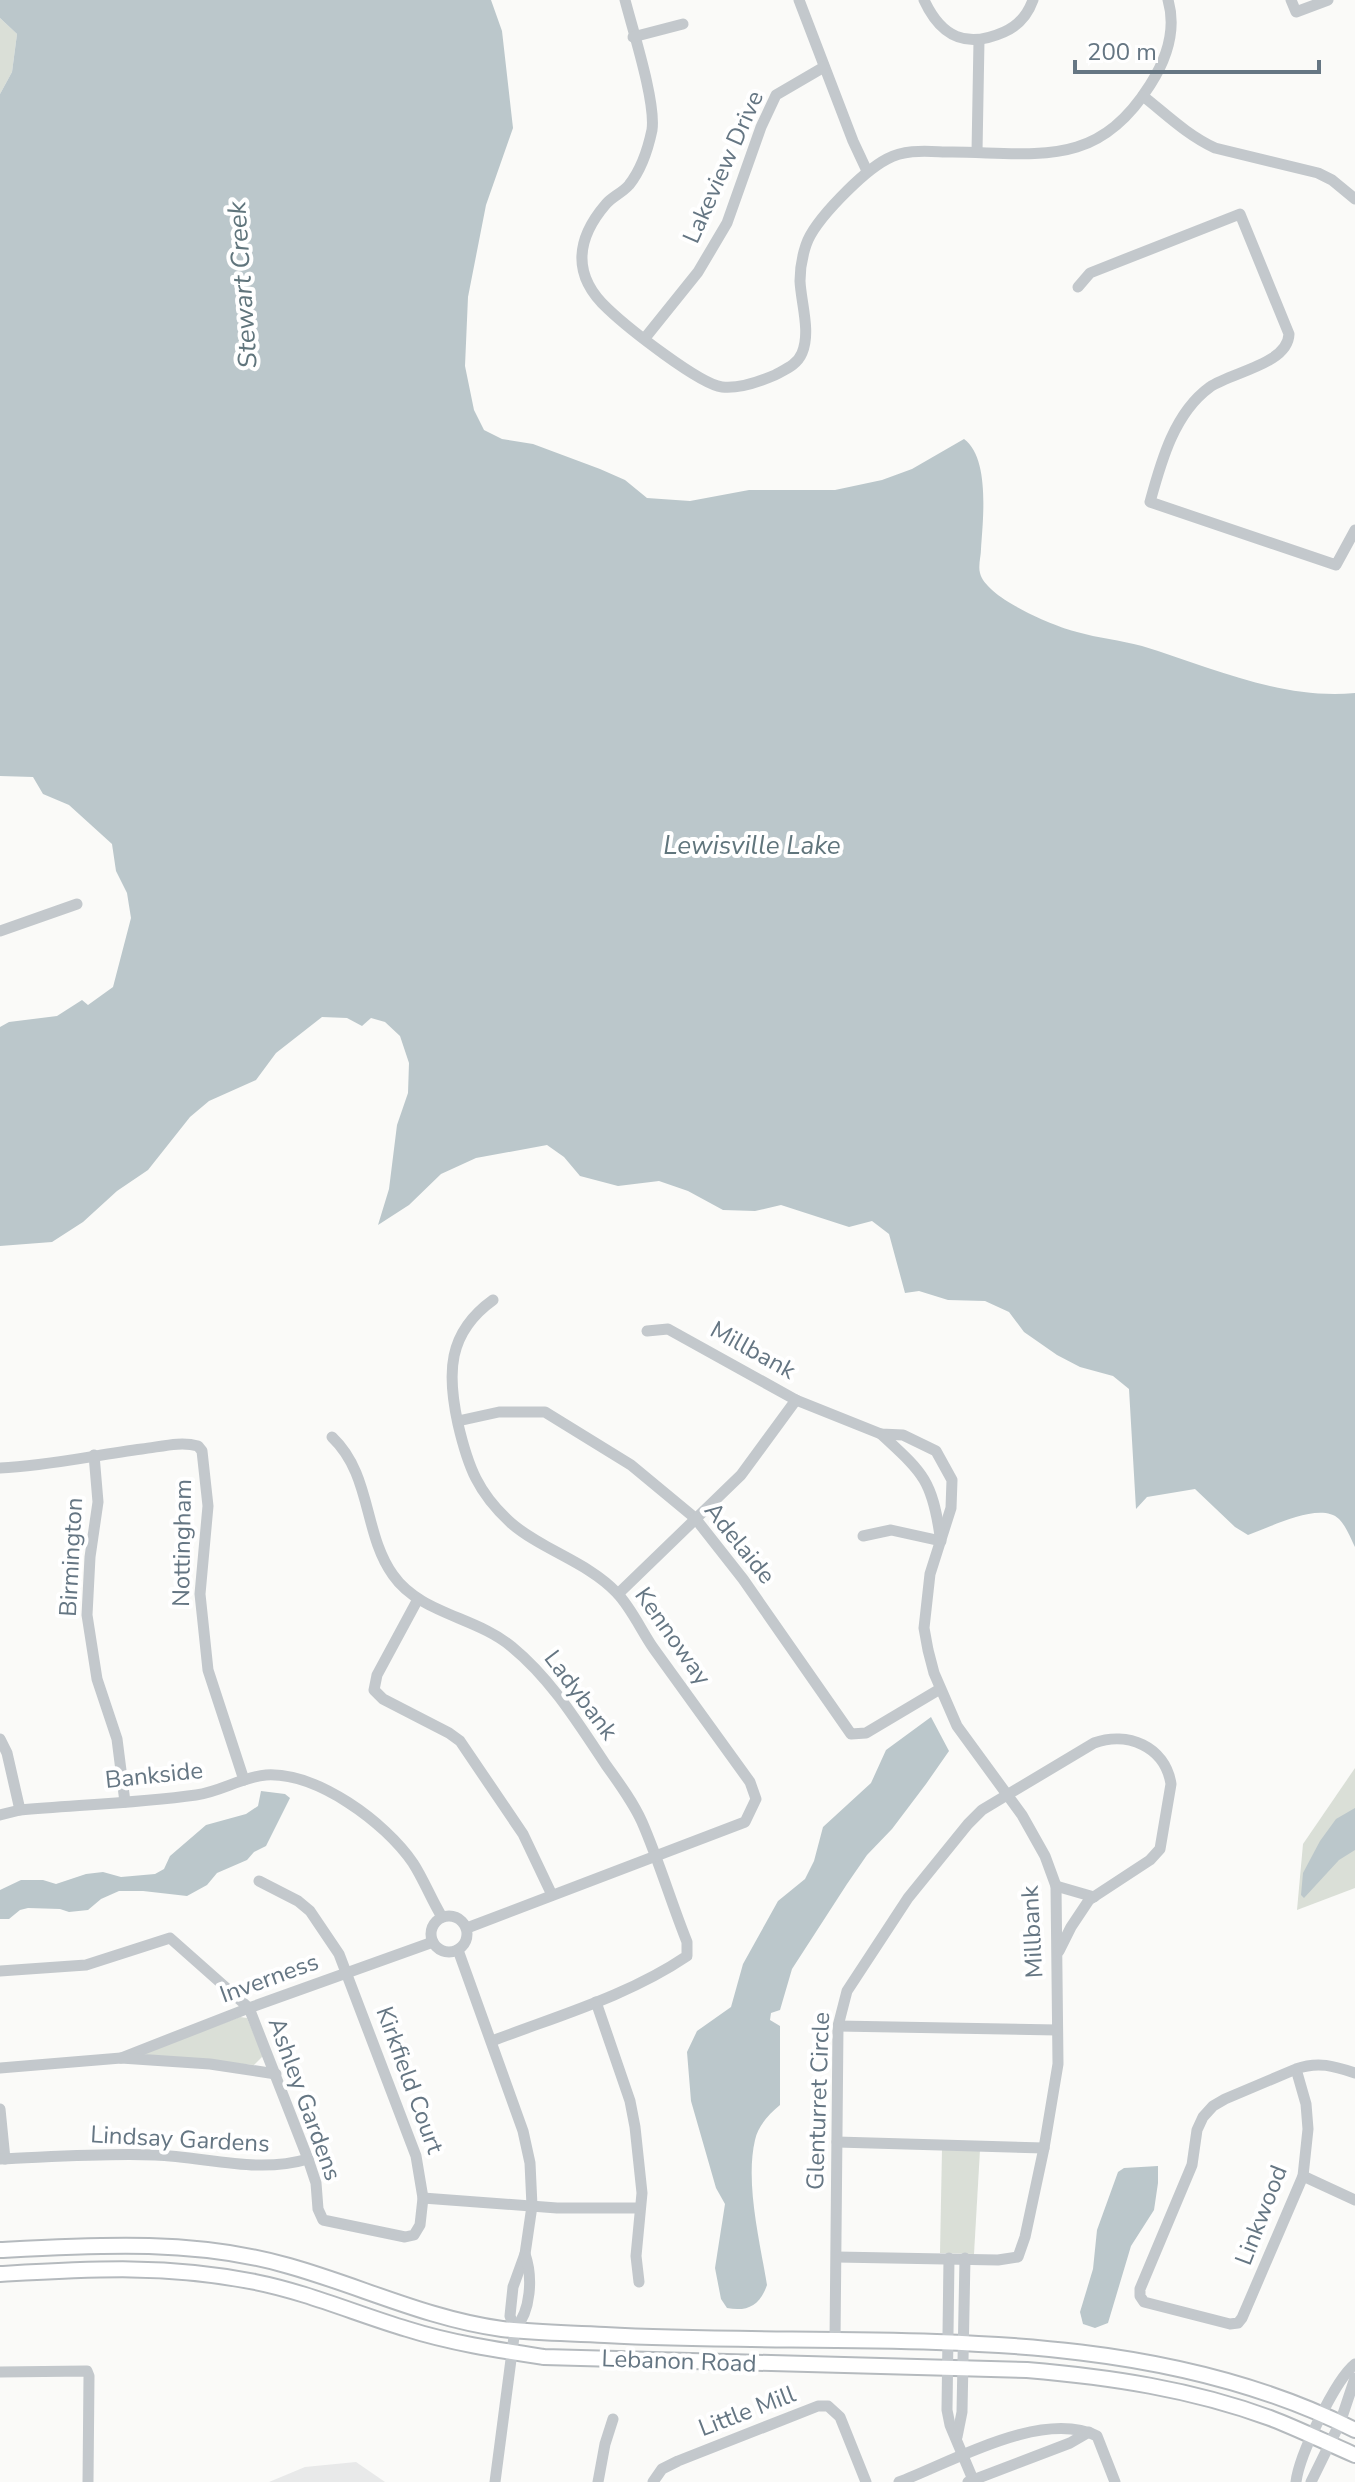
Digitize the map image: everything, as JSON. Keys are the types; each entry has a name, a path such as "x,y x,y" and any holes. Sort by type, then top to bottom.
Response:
{"main road":[{"name":"Lebanon Road","path":"0,2250 107,2245 222,2253 286,2265 443,2316 515,2329 653,2337 1057,2349 1150,2363 1246,2388 1355,2430"},
{"name":"Lebanon Road","path":"0,2274 132,2267 203,2273 258,2282 410,2331 469,2345 544,2357 1027,2370 1097,2376 1159,2386 1270,2418 1355,2455"}],"street":[{"path":"625,0 650,97 652,127 643,160 630,183 608,201 587,228 581,248 582,260 590,289 608,309 696,376 722,387 767,378 797,362 805,343 800,278 806,244 816,227 867,171 901,153 1043,153 1087,145 1102,138 1143,96 1167,55 1171,21 1168,0"},
{"path":"799,0 867,171"},
{"path":"924,0 930,15 942,28 959,38 979,40 1011,29 1019,23 1033,0"},
{"path":"1291,0 1296,12 1328,0"},
{"path":"633,37 683,24"},
{"path":"977,152 979,40"},
{"name":"Lakeview Drive","path":"645,338 698,272 727,223 761,127 776,95 824,67"},
{"path":"1143,96 1201,142 1318,173 1355,199"},
{"path":"1078,287 1090,273 1240,214 1289,334 1289,341 1277,357 1231,375 1209,388 1187,409 1175,429 1150,502 1336,565 1355,530"},
{"path":"0,931 77,904"},
{"name":"Kennoway","path":"493,1300 470,1320 455,1349 451,1369 451,1391 467,1461 478,1485 493,1506 515,1526 575,1561 618,1594 750,1782 756,1799 745,1822 655,1856"},
{"name":"Millbank","path":"647,1331 668,1329 796,1400 881,1434 903,1435 936,1451 952,1480 951,1508 930,1574 924,1628 928,1650 940,1689 957,1726 1008,1794 1045,1856 1056,1886 1058,2064 1025,2237 1018,2257 998,2260 965,2258"},
{"path":"618,1594 741,1475 796,1400"},
{"name":"Adelaide","path":"458,1421 499,1412 545,1412 631,1465 695,1518 743,1579 851,1734 866,1733 940,1689"},
{"name":"Millbank","path":"881,1434 918,1468 928,1483 937,1511 941,1541"},
{"name":"Ladybank","path":"332,1437 356,1467 382,1554 394,1576 418,1599 474,1624 507,1643 537,1667 641,1819 688,1952 678,1962 596,2002"},
{"name":"Nottingham","path":"94,1455 182,1444 198,1446 204,1457 208,1506 200,1594 208,1670 244,1780"},
{"path":"0,1468 36,1466 94,1455"},
{"name":"Birmington","path":"94,1455 98,1502 90,1557 87,1615 97,1679 117,1739 125,1802"},
{"path":"863,1536 891,1530 941,1541"},
{"path":"418,1599 377,1675 374,1690 383,1699 460,1741 528,1842 552,1895"},
{"name":"Glenturret Circle","path":"835,2341 838,2026 847,1991 908,1898 982,1810 1094,1743 1110,1737 1142,1743 1160,1757 1170,1775 1160,1849 1150,1860 1094,1897 1071,1927 1057,1955"},
{"path":"0,1739 7,1753 20,1810"},
{"name":"Bankside","path":"0,1815 20,1810 198,1795 268,1775 293,1777 365,1815 404,1852 420,1874 442,1917"},
{"path":"467,1928 655,1856"},
{"name":"Kirkfield Court","path":"259,1881 298,1901 331,1938 348,1973 412,2143 423,2198 420,2225 414,2235 405,2237 330,2222 319,2215"},
{"path":"1056,1886 1094,1897"},
{"path":"442,1917 457,1917 467,1928 466,1941 458,1950 444,1951 433,1942 432,1928 442,1917"},
{"name":"Ashley Gardens","path":"0,1971 86,1965 170,1938 249,2008 308,2159 316,2183 319,2215"},
{"name":"Inverness","path":"121,2058 433,1942"},
{"path":"458,1950 523,2131 530,2163 532,2206 525,2254 513,2287 510,2316 515,2329 513,2352 495,2482"},
{"path":"492,2041 596,2002 630,2101 635,2127 642,2193 636,2256 639,2282"},
{"path":"838,2026 1057,2030"},
{"name":"Inverness","path":"0,2068 121,2058 210,2064 276,2074"},
{"path":"1296,2069 1327,2064 1355,2073"},
{"name":"Linkwood","path":"1296,2069 1306,2104 1308,2129 1303,2176 1244,2315 1236,2324 1151,2304 1141,2298 1140,2289 1192,2165 1198,2125 1216,2104 1296,2069"},
{"path":"0,2109 2,2159"},
{"path":"837,2142 1044,2148"},
{"name":"Lindsay Gardens","path":"2,2159 151,2155 208,2158 269,2167 308,2159"},
{"path":"1303,2176 1355,2200"},
{"path":"423,2198 532,2206 640,2208"},
{"path":"837,2257 965,2258 962,2412 957,2437"},
{"path":"949,2258 947,2410 972,2481 1070,2443 1089,2432"},
{"path":"1296,2482 1339,2380 1355,2364"},
{"path":"0,2372 87,2371 88,2482"},
{"path":"1311,2482 1340,2423 1355,2378"},
{"name":"Little Mill","path":"653,2482 662,2469 678,2461 818,2406 828,2406 840,2417 866,2482"},
{"path":"598,2482 613,2419"},
{"path":"899,2482 1026,2431 1052,2428 1089,2432 1098,2438 1115,2482"}],"shaded area":[{"path":"0,18 17,34 12,72 0,94"},
{"path":"1355,1768 1355,1888 1297,1910 1303,1844"},
{"path":"240,2017 247,2018 263,2056 254,2065 143,2053"},
{"path":"942,2149 980,2150 974,2254 940,2253"},
{"path":"356,2462 385,2482 269,2482 305,2467"}],"water":[{"name":"Lewisville Lake","path":"0,0 491,0 502,31 513,128 486,205 468,297 465,366 474,410 484,430 502,439 533,444 600,469 625,480 647,498 690,501 749,490 835,490 882,480 912,469 964,439 978,460 983,490 980,573 994,592 1007,601 1066,629 1142,646 1273,687 1327,694 1355,693 1355,1547 1339,1519 1331,1514 1295,1517 1248,1535 1235,1527 1195,1489 1147,1497 1136,1509 1129,1389 1113,1376 1080,1367 1057,1355 1024,1332 1009,1312 985,1301 948,1300 919,1291 905,1293 889,1234 872,1221 849,1227 781,1205 755,1211 723,1210 688,1191 659,1181 618,1186 580,1176 564,1157 547,1145 476,1158 441,1174 409,1205 378,1225 389,1189 397,1125 408,1093 409,1063 400,1036 385,1022 371,1018 362,1026 347,1018 322,1017 276,1053 256,1080 209,1101 190,1117 148,1170 117,1191 83,1222 52,1242 0,1246 0,1027 9,1022 57,1016 82,1000 88,1005 113,987 131,918 127,893 116,871 112,844 69,805 43,794 33,777 0,776 0,94 12,72 17,34 0,18"},
{"path":"931,1717 949,1751 847,1884 792,1969 780,2010 771,2013 770,2020 780,2026 780,2105 764,2121 756,2135 752,2157 755,2212 767,2285 761,2298 752,2306 727,2308 721,2299 715,2268 725,2204 716,2188 691,2101 687,2052 697,2031 731,2007 743,1964 778,1901 805,1879 814,1861 823,1827 871,1783 886,1750"},
{"path":"261,1791 285,1794 290,1798 266,1846 247,1860 217,1873 207,1885 187,1896 119,1891 101,1899 88,1910 69,1912 28,1908 9,1919 0,1919 0,1890 21,1880 43,1880 56,1884 103,1872 121,1877 155,1874 164,1869 170,1856 206,1825 246,1814 258,1806"},
{"path":"1355,1808 1355,1850 1339,1860 1304,1898 1301,1895 1303,1873 1320,1841 1336,1819"},
{"path":"1158,2166 1154,2210 1131,2246 1108,2323 1095,2328 1083,2324 1080,2312 1093,2269 1097,2230 1118,2172 1124,2168"}],"water label":[{"name":"Stewart Creek","path":"242,285"}]}
